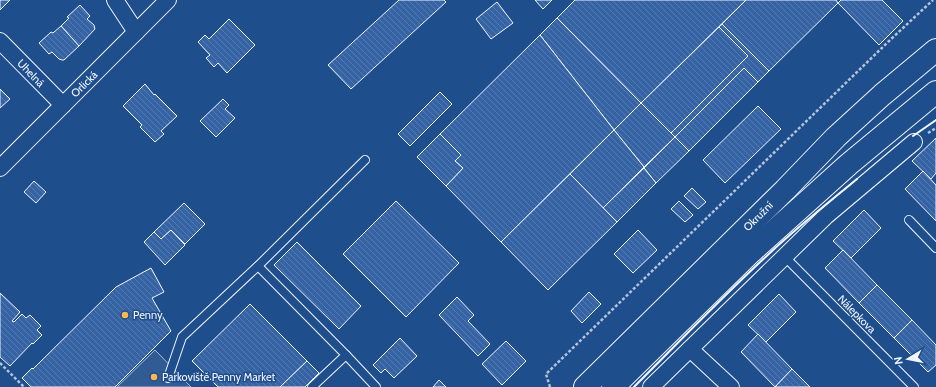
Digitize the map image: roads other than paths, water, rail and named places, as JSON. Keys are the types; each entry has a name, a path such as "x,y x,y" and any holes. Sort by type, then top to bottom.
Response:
{"main road":[{"name":"Okružní","path":"585,387 785,190 836,137 882,95 936,50"},
{"name":"Okružní","path":"613,387 751,252 849,164 936,92"}],"street":[{"path":"115,0 136,32"},
{"name":"Orlická","path":"0,168 168,0"},
{"name":"Uhelná","path":"0,41 63,105"},
{"path":"651,387 826,216 914,142"},
{"path":"690,348 731,387"}],"lane":[{"path":"168,378 182,337 258,266 365,160"},
{"path":"909,220 936,248"},
{"name":"Nálepkova","path":"784,256 914,387"},
{"path":"258,266 376,387"},
{"path":"312,387 346,355"}],"place":[{"name":"Penny","path":"125,315"},
{"name":"Parkoviště Penny Market","path":"154,377"}]}
